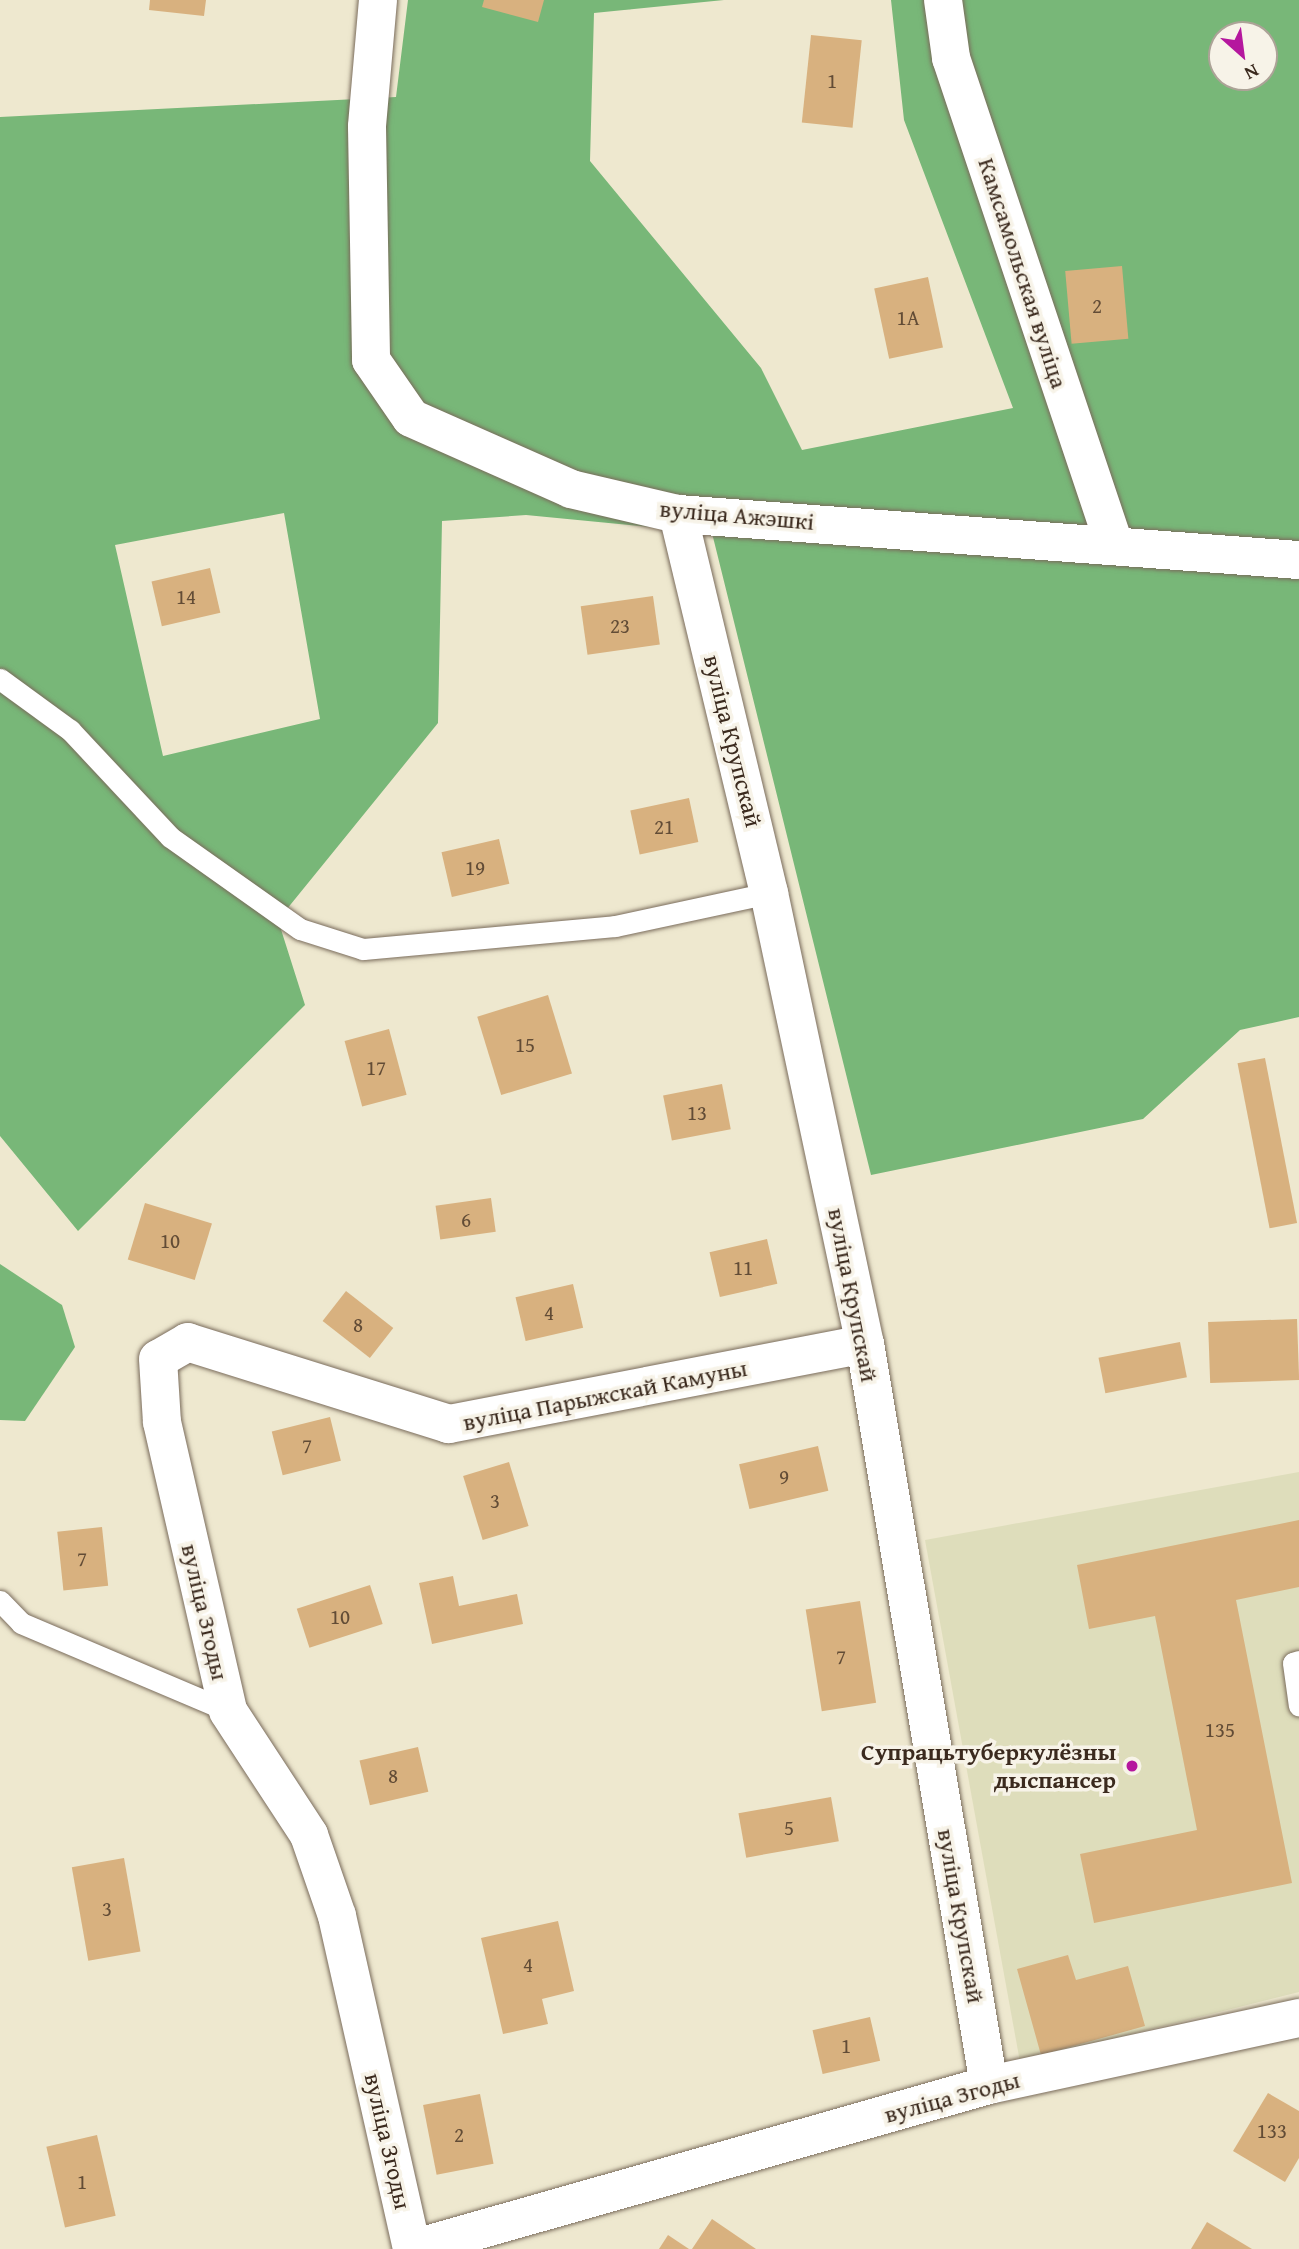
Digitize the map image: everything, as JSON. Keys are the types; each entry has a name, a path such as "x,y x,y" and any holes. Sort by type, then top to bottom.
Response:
{"street":[{"name":"вуліца Ажэшкі","path":"378,0 367,127 371,360 411,418 571,489 678,514 1114,544 1299,560"},
{"name":"Камсамольская вуліца","path":"943,0 951,58 1114,544"},
{"name":"вуліца Крупскай","path":"678,514 769,893 865,1345 989,2085"},
{"name":"вуліца Парыжскай Камуны","path":"188,1342 449,1424 865,1345"},
{"name":"вуліца Згоды","path":"188,1342 158,1359 162,1422 228,1711 309,1835 337,1916 412,2249 989,2085 1299,2018"}],"lane":[{"path":"0,679 70,730 170,837 300,929 363,949 615,926 769,893"},
{"path":"0,1601 21,1623 228,1711"},
{"path":"1299,1661 1293,1663 1299,1706"}],"shaded area":[{"name":"Супрацьтуберкулёзны дыспансер","path":"1299,1472 1299,1992 1020,2062 925,1540"}],"green space":[{"path":"408,0 724,0 594,13 590,161 761,368 802,450 1013,408 904,120 891,0 1299,0 1299,1017 1240,1030 1143,1119 871,1175 712,533 526,515 442,521 438,723 278,920 305,1005 78,1231 0,1136 0,117 396,97","holes":["284,513 320,719 163,756 115,545"]},
{"path":"0,1264 62,1305 75,1347 25,1421 0,1420"}],"building":[{"path":"150,0 206,0 204,16 149,10"},
{"path":"484,0 544,0 538,22 482,7"},
{"path":"811,35 862,40 853,128 802,123"},
{"path":"1122,266 1128,339 1072,344 1065,271"},
{"path":"928,277 943,347 889,359 874,288"},
{"path":"210,568 220,613 162,626 152,581"},
{"path":"653,596 660,645 588,655 581,606"},
{"path":"689,798 698,842 640,854 630,810"},
{"path":"499,839 509,884 452,897 442,852"},
{"path":"548,995 572,1073 501,1095 477,1017"},
{"path":"389,1029 407,1095 362,1107 345,1041"},
{"path":"1265,1058 1297,1223 1270,1228 1238,1063"},
{"path":"722,1084 731,1129 672,1141 663,1095"},
{"path":"491,1198 496,1232 440,1239 436,1206"},
{"path":"145,1203 212,1223 195,1280 128,1259"},
{"path":"767,1239 777,1284 720,1297 710,1252"},
{"path":"573,1284 583,1328 526,1341 516,1297"},
{"path":"346,1291 393,1328 370,1358 323,1321"},
{"path":"1297,1319 1299,1380 1210,1383 1208,1322"},
{"path":"1180,1342 1187,1377 1105,1393 1099,1358"},
{"path":"330,1417 341,1461 283,1475 272,1432"},
{"path":"818,1446 828,1491 749,1509 739,1464"},
{"path":"509,1462 529,1526 483,1540 463,1476"},
{"path":"1299,1520 1299,1587 1236,1600 1292,1883 1094,1923 1080,1854 1197,1830 1155,1616 1089,1629 1077,1565"},
{"path":"102,1527 108,1586 63,1590 57,1532"},
{"path":"453,1576 459,1606 517,1594 523,1624 432,1644 419,1583"},
{"path":"370,1585 383,1624 309,1648 297,1609"},
{"path":"860,1601 876,1703 822,1711 806,1610"},
{"path":"418,1747 428,1792 370,1805 360,1760"},
{"path":"831,1797 839,1841 746,1858 738,1813"},
{"path":"124,1858 140,1952 88,1961 72,1867"},
{"path":"558,1921 574,1991 542,1999 548,2024 503,2034 481,1938"},
{"path":"1068,1955 1076,1980 1128,1966 1145,2026 1041,2055 1017,1969"},
{"path":"870,2017 880,2061 823,2074 813,2030"},
{"path":"1268,2093 1299,2111 1299,2158 1285,2182 1233,2151"},
{"path":"480,2094 494,2164 437,2175 423,2105"},
{"path":"97,2135 116,2216 65,2228 46,2147"},
{"path":"712,2219 756,2249 692,2249"},
{"path":"1207,2222 1252,2249 1191,2249"},
{"path":"668,2235 689,2249 659,2249"}],"place":[{"name":"Супрацьтуберкулёзны дыспансер","path":"1132,1766"}]}
